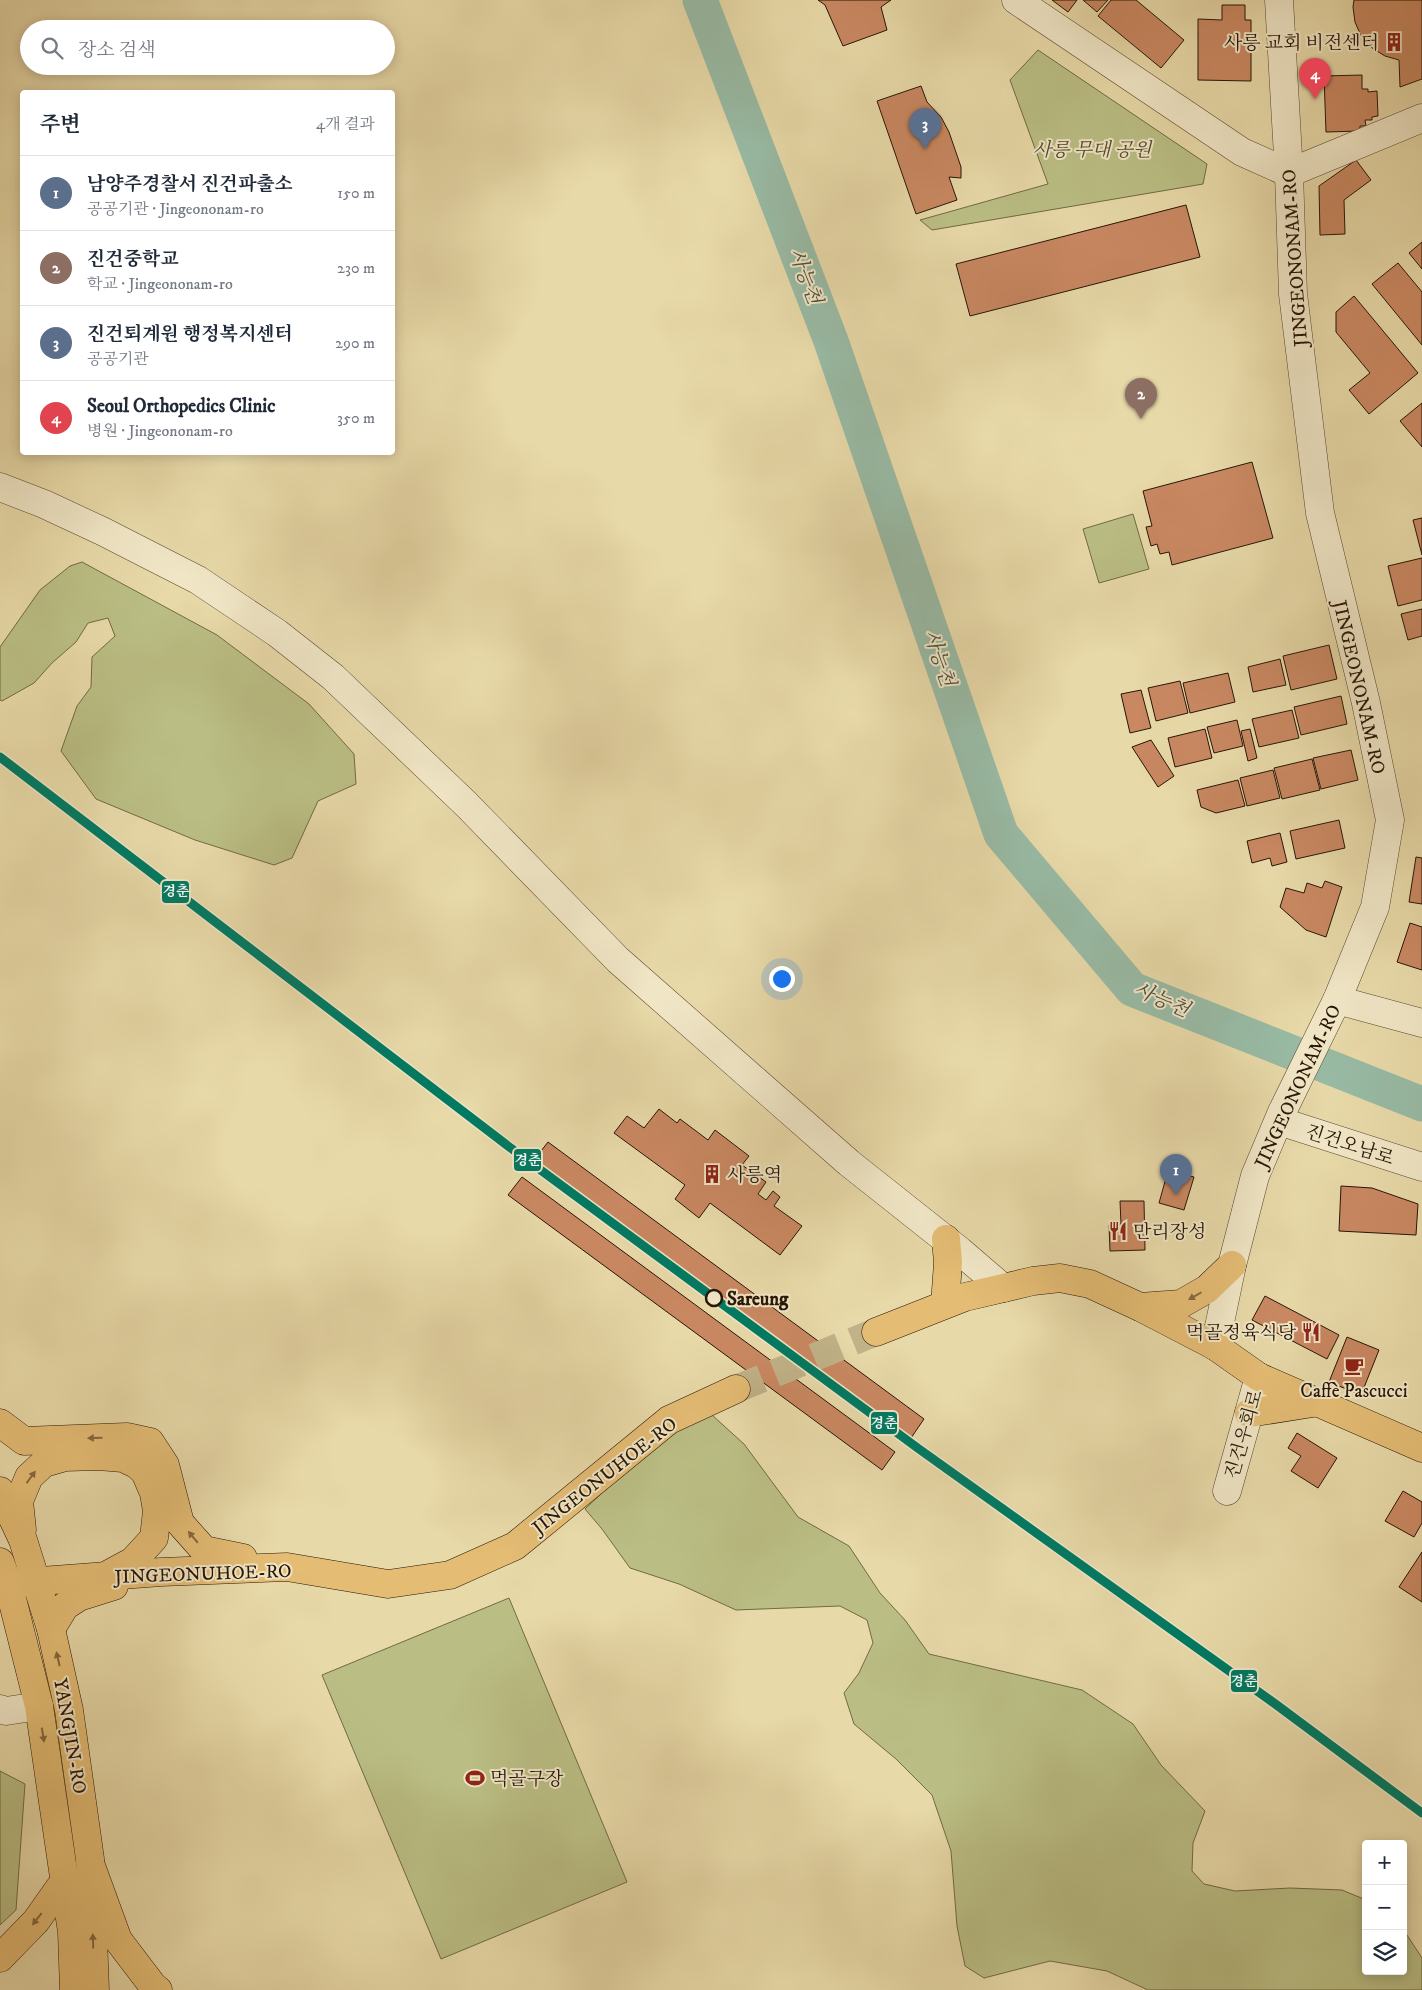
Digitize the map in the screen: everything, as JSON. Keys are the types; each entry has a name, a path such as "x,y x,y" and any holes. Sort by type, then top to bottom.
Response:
{"main road":[{"path":"944,1304 948,1262 946,1239"},
{"path":"1140,1307 1181,1304 1207,1289 1232,1265"},
{"path":"876,1332 944,1304 1003,1288 1060,1278 1090,1284 1140,1307 1215,1346 1259,1377 1422,1448"},
{"name":"JINGEONUHOE-RO","path":"3,1576 36,1580 286,1566 388,1584 450,1575 516,1546 669,1420 736,1389"},
{"path":"1249,1413 1319,1402"},
{"path":"0,1423 24,1441 128,1437 150,1442 165,1465 180,1523 204,1550 286,1566"},
{"path":"23,1540 19,1501 29,1477 44,1463 65,1457 99,1456 123,1458 136,1464 145,1472 154,1493 157,1511 154,1538 133,1561 105,1576"},
{"name":"YANGJIN-RO","path":"0,1491 23,1540 36,1580 51,1629 70,1710 90,1866 95,1990"},
{"path":"51,1629 65,1606 79,1597 161,1572"},
{"name":"YANGJIN-RO","path":"3,1576 39,1706 72,1932 74,1990"},
{"path":"0,1628 25,1653"},
{"path":"90,1866 118,1940 158,1990"},
{"path":"0,1958 36,1920 65,1880"}],"street":[{"path":"1016,0 1242,152 1289,173 1422,118"},
{"name":"JINGEONONAM-RO","path":"1215,1346 1232,1265 1255,1176 1281,1116 1334,1007 1375,907 1390,820 1366,703 1320,513 1293,294 1289,173 1278,0"},
{"path":"0,487 44,504 102,531 198,580 277,633 333,677 466,804 618,960 849,1163 946,1239 1003,1288"},
{"path":"1334,1007 1422,1023"},
{"name":"진건오남로","path":"1281,1116 1422,1167"},
{"name":"진건우회로","path":"1227,1491 1259,1377"},
{"path":"0,1709 6,1711 39,1706"}],"green space":[{"name":"사릉 무대 공원","path":"1038,50 1207,164 1203,184 932,230 920,220 1048,184 1010,80"},
{"path":"1133,514 1149,569 1099,583 1083,529"},
{"path":"82,562 217,635 309,704 354,754 356,784 318,801 292,858 274,865 195,840 96,799 61,751 77,706 91,687 92,657 115,636 108,618 88,623 76,642 52,663 34,683 2,701 0,700 0,647 40,590 70,566"},
{"path":"712,1415 744,1444 798,1517 849,1546 880,1593 905,1620 929,1654 1082,1690 1133,1724 1161,1765 1205,1811 1193,1843 1192,1871 1204,1884 1235,1891 1290,1888 1342,1890 1362,1898 1362,1975 1407,1975 1407,1935 1422,1958 1422,1990 1148,1990 1107,1971 1050,1961 984,1978 965,1966 957,1926 951,1851 932,1795 896,1759 854,1724 844,1693 859,1673 873,1643 867,1620 840,1606 736,1610 679,1584 630,1568 585,1509 671,1428"},
{"name":"먹골구장","path":"509,1598 627,1882 441,1959 322,1675"},
{"path":"0,1771 25,1784 16,1910 0,1925"}],"building":[{"path":"818,0 891,0 881,7 887,30 843,46 825,5"},
{"path":"1052,0 1077,0 1068,12"},
{"path":"1083,0 1108,0 1097,12"},
{"path":"1111,0 1136,0 1184,40 1161,68 1098,16"},
{"name":"사릉 교회 비전센터","path":"1354,0 1422,0 1422,79 1400,87 1399,60 1385,56 1372,48 1361,36 1355,22"},
{"path":"1222,5 1245,5 1245,20 1251,20 1251,81 1198,80 1198,19 1222,20"},
{"path":"1362,75 1362,89 1368,89 1368,92 1377,91 1378,116 1372,117 1372,120 1365,120 1366,126 1360,126 1360,131 1326,132 1324,76"},
{"path":"921,86 927,102 941,117 949,132 961,167 961,178 949,177 957,200 916,214 877,101"},
{"path":"1356,160 1371,180 1344,200 1345,234 1320,235 1319,186"},
{"path":"1186,205 1200,257 970,316 956,264"},
{"path":"1422,242 1422,269 1409,253"},
{"path":"1398,263 1422,292 1422,345 1372,284"},
{"path":"1354,296 1418,373 1369,414 1349,390 1370,373 1336,332 1336,312"},
{"path":"1422,403 1422,447 1400,421"},
{"path":"1252,462 1273,538 1172,565 1169,552 1160,554 1157,544 1151,546 1146,527 1152,526 1143,491"},
{"path":"1422,518 1422,555 1413,520"},
{"path":"1422,558 1422,600 1398,606 1388,566"},
{"path":"1422,609 1422,636 1408,640 1401,614"},
{"path":"1329,645 1337,679 1291,690 1283,656"},
{"path":"1280,659 1286,685 1253,692 1248,667"},
{"path":"1228,673 1235,702 1190,713 1183,683"},
{"path":"1180,681 1188,713 1156,721 1148,688"},
{"path":"1141,690 1151,728 1130,733 1121,694"},
{"path":"1341,696 1347,724 1301,735 1294,707"},
{"path":"1292,710 1299,738 1259,747 1252,719"},
{"path":"1237,720 1243,746 1214,753 1207,727"},
{"path":"1205,729 1212,758 1175,767 1168,738"},
{"path":"1250,729 1257,758 1248,761 1241,731"},
{"path":"1151,740 1174,776 1158,787 1132,747"},
{"path":"1351,750 1358,780 1321,789 1313,758"},
{"path":"1312,759 1320,790 1282,799 1274,768"},
{"path":"1273,770 1280,798 1247,806 1240,778"},
{"path":"1238,780 1245,806 1216,813 1201,807 1197,790"},
{"path":"1339,820 1345,848 1296,859 1290,831"},
{"path":"1280,833 1287,862 1272,866 1270,858 1252,863 1247,841"},
{"path":"1416,857 1422,858 1422,904 1409,902"},
{"path":"1325,881 1342,887 1326,937 1306,930 1280,907 1286,888 1304,893 1307,883 1322,888"},
{"path":"1410,923 1422,927 1422,970 1397,962"},
{"name":"사릉역","path":"659,1109 677,1123 680,1119 708,1140 715,1130 749,1156 742,1165 766,1182 758,1194 766,1200 773,1191 780,1197 774,1206 802,1226 780,1255 710,1203 699,1218 675,1199 685,1185 614,1133 627,1116 644,1128"},
{"path":"548,1142 924,1419 911,1438 534,1160"},
{"path":"1172,1171 1194,1177 1184,1210 1159,1203 1166,1178 1170,1179"},
{"path":"522,1177 895,1452 882,1470 508,1195"},
{"path":"1341,1186 1372,1188 1418,1204 1416,1235 1339,1231"},
{"path":"1120,1201 1144,1201 1145,1250 1110,1251 1109,1225 1121,1224"},
{"path":"1265,1296 1339,1335 1327,1359 1252,1320"},
{"name":"Caffè Pascucci","path":"1347,1337 1379,1350 1361,1395 1329,1382"},
{"path":"1297,1433 1337,1458 1318,1488 1291,1471 1301,1456 1288,1448"},
{"path":"1403,1491 1422,1502 1422,1523 1414,1537 1385,1521"},
{"path":"1422,1552 1422,1602 1399,1587"}],"waterway":[{"name":"사능천","path":"700,0 831,341 1001,834 1132,989 1422,1104"}],"tunnel":[{"path":"736,1389 876,1332"}],"transit line":[{"name":"경춘","path":"0,757 508,1146 919,1449 1274,1703 1422,1813"}],"place":[{"name":"사릉 교회 비전센터","path":"1394,42"},
{"name":"Seoul Orthopedics Clinic","path":"1315,99"},
{"name":"진건퇴계원 행정복지센터","path":"925,149"},
{"name":"진건중학교","path":"1141,419"},
{"name":"사릉역","path":"712,1174"},
{"name":"남양주경찰서 진건파출소","path":"1176,1195"},
{"name":"만리장성","path":"1118,1231"},
{"name":"Sareung","path":"714,1298"},
{"name":"먹골정육식당","path":"1311,1332"},
{"name":"Caffè Pascucci","path":"1354,1366"},
{"name":"먹골구장","path":"475,1778"}]}
